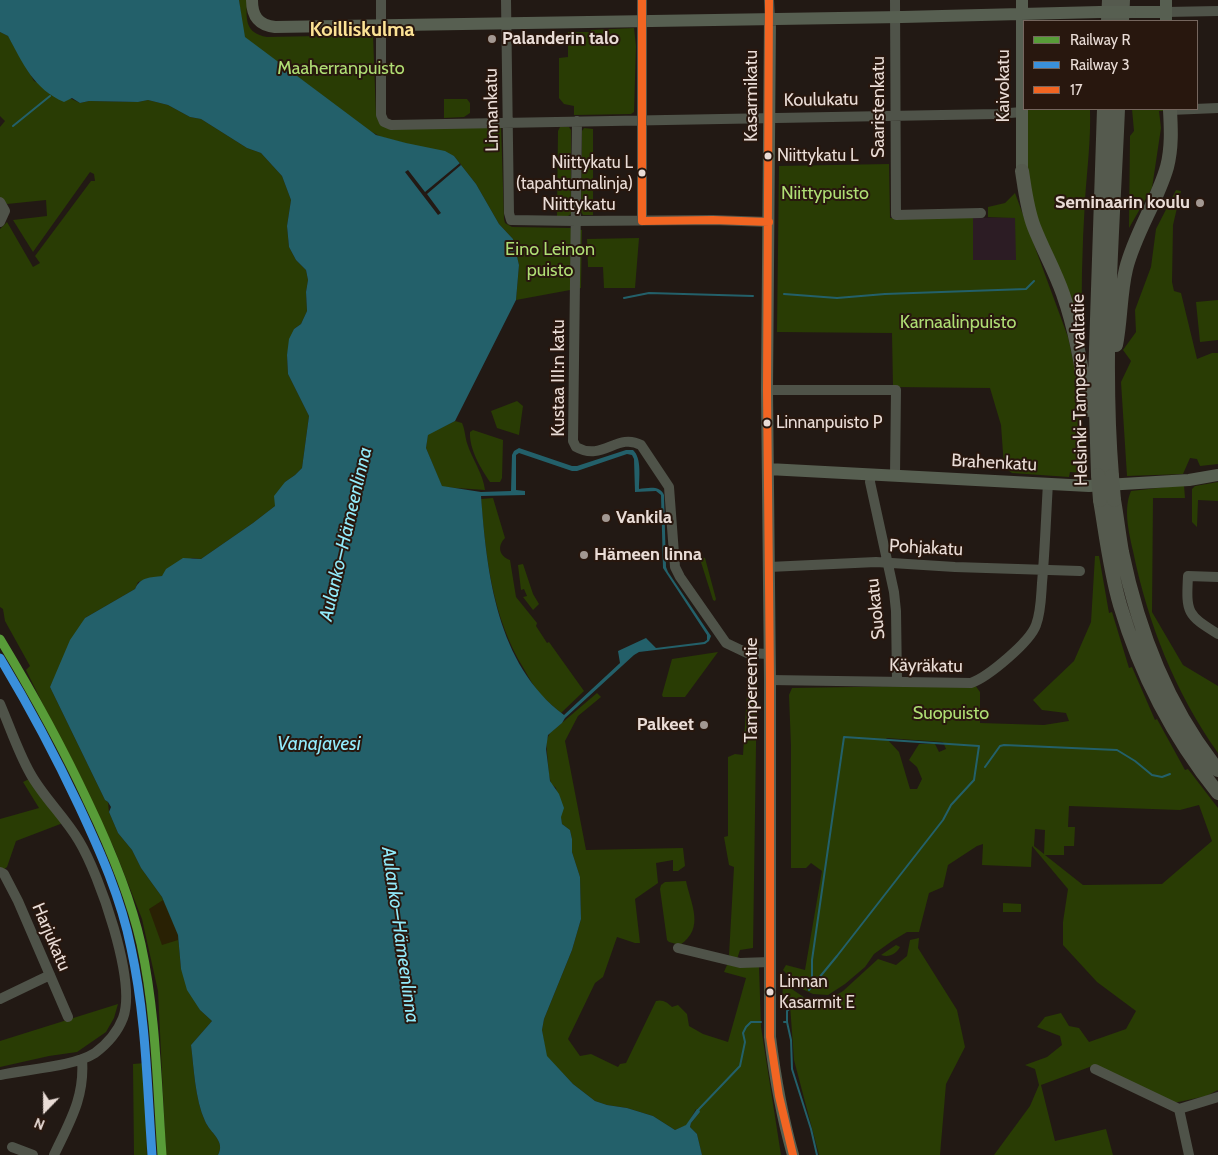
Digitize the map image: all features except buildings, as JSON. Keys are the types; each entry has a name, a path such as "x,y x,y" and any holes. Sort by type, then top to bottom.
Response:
{"highway":[{"path":"1104,17 1109,0"},
{"name":"Helsinki-Tampere valtatie","path":"1104,110 1095,335 1096,461 1105,476"},
{"name":"Helsinki-Tampere valtatie","path":"1118,110 1108,372 1109,439 1105,476 1108,553 1120,605 1150,684 1184,747 1218,793"},
{"path":"1108,372 1117,343 1126,270 1136,238 1167,166 1170,148 1170,110"},
{"path":"1022,171 1028,208 1034,227 1062,292 1076,339 1096,461"},
{"name":"Helsinki-Tampere valtatie","path":"1107,500 1133,600 1145,635 1179,711 1195,738 1218,770"}],"main road":[{"path":"252,0 253,11 258,21 267,26 275,27 1026,14 1104,17 1125,11 1166,11"},
{"name":"Kaivokatu","path":"1022,0 1026,14"},
{"name":"Kaivokatu","path":"1026,20 1030,0"},
{"name":"Kasarmikatu","path":"768,222 770,18"},
{"name":"Kaivokatu","path":"1022,171 1023,88"},
{"name":"Tampereentie","path":"768,222 770,1037 783,1119 794,1155"},
{"name":"Brahenkatu","path":"768,469 1089,486 1122,486 1189,480 1218,475"}],"street":[{"path":"381,0 381,25"},
{"name":"Linnankatu","path":"506,0 510,218"},
{"path":"642,0 642,221"},
{"name":"Kasarmikatu","path":"770,0 770,18"},
{"name":"Saaristenkatu","path":"895,0 896,215 981,213"},
{"path":"1166,11 1218,11"},
{"name":"Koulukatu","path":"381,25 382,120 391,125 1022,112"},
{"path":"1198,108 1218,108"},
{"name":"Kustaa III:n katu","path":"577,121 573,435 576,447 591,452 623,442 635,442 641,445 669,487 675,567 680,577 726,643 747,653 769,654"},
{"path":"0,202 5,211 0,222"},
{"name":"Niittykatu","path":"510,218 515,221 576,222 713,220 768,222"},
{"path":"767,390 896,390 895,475"},
{"name":"Suokatu","path":"871,474 870,482 894,592 897,682"},
{"name":"Käyräkatu","path":"770,680 971,683 998,667 1031,634 1040,609 1048,483"},
{"name":"Pohjakatu","path":"769,567 886,562 955,567 1080,571"},
{"path":"1218,577 1188,576 1187,590 1190,613 1196,620 1218,634"},
{"path":"0,704 30,774 78,840 93,866 101,885 116,937 126,987 124,1016 117,1030 106,1044 94,1053 82,1059 62,1064 0,1076"},
{"name":"Harjukatu","path":"0,872 4,874 18,901 68,1017"},
{"path":"678,948 740,963 770,962"},
{"path":"0,999 50,975"},
{"path":"54,1155 80,1098 83,1084 82,1059"},
{"path":"1094,1069 1179,1109 1218,1097"},
{"path":"1179,1109 1189,1155"},
{"path":"12,1147 33,1155"}],"shaded area":[{"path":"1016,217 1016,260 973,260 973,218"}],"green space":[{"path":"239,0 247,0 247,19 251,29 267,37 373,35 376,116 380,122 501,125 505,223 512,227 582,230 581,288 516,300 519,265 513,239 499,224 476,184 454,156 381,137 370,131 244,37"},
{"path":"634,28 636,46 634,112 631,114 574,115 574,106 564,104 559,98 559,58 568,57 568,32"},
{"path":"0,32 8,36 34,81 80,103 89,101 138,102 148,100 168,105 190,117 201,119 247,148 261,153 282,176 291,200 287,226 289,247 296,260 306,270 308,280 306,292 307,311 301,324 294,329 287,355 288,374 309,416 302,468 285,482 275,506 201,559 192,558 162,576 138,582 135,589 85,618 50,687 105,800 108,802 109,812 118,833 132,850 141,868 162,897 178,935 181,969 200,1010 212,1021 191,1045 199,1103 207,1125 219,1141 220,1150 218,1155 166,1155 158,991 142,919 114,848 26,670 30,666 5,621 3,609 0,607 0,229 7,222 33,267 40,263 35,256 91,181 95,181 94,174 90,172 33,252 13,220 47,216 46,200 7,204 0,197 0,127 5,121 0,116"},
{"path":"444,99 467,99 470,103 470,113 464,117 444,118"},
{"path":"1026,110 1090,110 1082,254 1082,342 1038,226 1027,179"},
{"path":"1132,110 1164,110 1159,111 1161,128 1152,188 1129,228 1130,136 1134,131"},
{"path":"560,127 569,127 571,130 571,214 568,216 557,216 558,131"},
{"path":"584,128 593,129 593,215 583,215 581,212 582,131"},
{"name":"Karnaalinpuisto","path":"889,164 890,218 973,218 973,260 1016,260 1015,218 988,217 988,207 1005,203 1015,193 1068,337 1076,374 1086,473 1070,472 1069,477 1012,473 1004,467 1001,425 990,388 893,387 892,333 777,332 779,166"},
{"path":"1176,190 1181,191 1173,225 1172,282 1174,291 1181,293 1197,359 1212,353 1218,353 1218,464 1200,466 1197,459 1190,458 1183,474 1127,476 1121,382 1131,361 1123,350 1136,332 1135,310 1151,267 1156,229"},
{"path":"639,238 635,288 604,288 603,267 588,267 587,239"},
{"path":"1218,300 1218,340 1200,342 1196,302"},
{"path":"517,401 523,406 519,435 497,428 491,411"},
{"path":"455,421 462,423 469,449 482,478 485,490 442,487 426,448 428,434"},
{"path":"473,430 503,440 502,478 500,482 490,482 479,465 471,445 470,432"},
{"path":"1218,482 1218,501 1198,500 1197,527 1192,522 1192,489 1195,486"},
{"path":"1184,485 1185,498 1153,498 1152,612 1183,665 1218,686 1218,753 1189,706 1165,656 1155,631 1139,578 1130,537 1127,505 1131,491"},
{"path":"493,498 505,538 502,541 500,550 503,556 510,560 516,597 537,623 536,626 547,643 549,642 584,691 561,713 536,689 504,629 488,565 481,499"},
{"name":"Suopuisto","path":"1095,556 1099,556 1109,613 1112,612 1129,668 1132,667 1155,720 1157,719 1185,770 1188,769 1218,808 1218,1090 1206,1096 1174,1103 1095,1065 1041,1085 1055,1141 1106,1129 1113,1155 994,1155 1030,1106 1039,1085 1035,1069 1025,1065 1047,1057 1062,1045 1060,1036 1037,1027 1045,1017 1061,1013 1069,1026 1079,1028 1089,1042 1126,1029 1136,1011 1097,982 1063,945 1063,922 1068,889 1032,846 1031,867 982,865 983,844 977,846 948,865 943,887 929,893 919,932 907,932 892,941 874,954 865,967 845,984 828,995 813,994 800,988 783,970 786,965 805,970 822,871 811,863 806,868 791,868 789,695 792,688 975,685 980,692 980,723 1044,725 1069,721 1066,713 1042,710 1033,700 1074,661 1091,622","holes":["886,738 943,742 946,749 939,752 935,744 919,744 909,760 917,767 922,779 917,789 910,789 899,752","1199,805 1212,841 1162,884 1083,885 1045,855 1064,855 1064,846 1074,846 1075,827 1068,827 1069,806 1180,810","1035,829 1045,830 1044,854 1034,846"]},
{"path":"701,557 705,558 715,601 713,600 700,559"},
{"path":"523,564 533,594 539,604 533,610 523,597 527,596 524,589 521,590 518,565"},
{"path":"718,652 685,697 663,697 672,659"},
{"path":"748,678 757,678 753,948 740,950 737,959 729,955 734,867 729,865 724,837 728,836 728,757 735,754 743,755"},
{"path":"597,693 601,697 578,716 565,741 586,850 683,848 685,866 678,871 673,871 673,860 656,863 658,883 635,899 640,943 617,937 603,977 595,983 568,1039 580,1056 591,1054 618,1067 620,1064 626,1063 656,1001 661,1001 672,1007 678,1005 687,1014 689,1026 703,1034 728,1042 746,978 724,972 727,965 759,967 761,1027 781,1155 702,1155 697,1134 690,1127 700,1112 696,1109 687,1125 675,1130 653,1116 595,1101 573,1084 546,1056 542,1030 544,1019 572,950 581,919 580,877 572,852 570,830 562,824 556,788 551,784 546,741 550,733"},
{"path":"29,779 63,823 16,841 7,867 2,871 0,870 0,819 39,808 23,782"},
{"path":"686,881 693,907 694,924 688,938 680,945 667,940 660,889 661,885 665,882"},
{"path":"1003,903 1021,904 1021,912 1003,912"},
{"path":"919,938 918,948 957,1010 965,1047 946,1084 940,1155 819,1155 794,1060 790,1005 782,1005 783,983 805,998 828,1000 843,991 878,959 896,965 907,956 910,940"},
{"path":"896,945 900,947 896,952 889,956 881,955"},
{"path":"118,1004 114,1018 106,1032 77,1052 0,1067 0,1041"},
{"path":"145,1063 147,1155 134,1155 133,1064"}],"sand":[{"path":"163,900 178,935 178,940 162,945 149,909"}],"water":[{"name":"Vanajavesi","path":"0,0 239,0 245,37 376,135 445,151 454,156 476,184 499,224 513,239 519,265 516,300 455,421 428,435 426,448 442,486 481,492 511,491 512,455 519,448 572,466 626,450 633,450 639,463 639,489 657,488 664,495 666,567 668,572 711,636 705,644 639,652 634,655 548,735 546,749 550,781 559,794 564,808 561,817 562,824 570,830 572,852 580,877 581,919 572,950 544,1019 542,1030 547,1056 573,1084 595,1101 653,1116 675,1130 686,1125 697,1109 699,1109 700,1112 690,1127 697,1134 702,1155 218,1155 220,1150 219,1141 207,1125 199,1103 191,1045 212,1021 200,1010 187,990 181,969 178,935 162,897 141,868 132,850 118,833 109,812 111,807 105,800 50,687 70,640 85,618 135,589 143,580 162,576 166,569 183,558 201,559 275,506 274,496 285,482 302,468 309,416 288,374 287,355 289,339 294,329 301,324 307,311 306,292 308,280 306,270 296,260 289,247 287,226 291,200 282,176 261,153 247,148 201,119 190,117 168,105 148,100 138,102 89,101 80,103 72,98 64,102 54,97 37,83 24,66 8,36 0,32","holes":["519,453 572,471 627,454 632,455 634,459 635,492 656,491 661,495 663,568 707,635 707,640 704,642 656,648 646,638 618,651 620,663 564,715 541,694 523,670 509,644 492,586 481,496 525,495 525,491 516,490 516,455"]}],"pier":[{"path":"460,163 461,165 427,194 441,213 438,215 405,172 408,170 425,192"}],"waterway":[{"path":"13,126 50,96"},
{"path":"784,294 837,298 885,294 1026,289 1034,281"},
{"path":"624,298 649,293 753,296"},
{"path":"812,986 812,960 844,737 979,746 974,780"},
{"path":"985,767 1000,746 1004,745 1117,750 1135,761 1152,775 1162,777 1170,774"},
{"path":"809,990 943,820 951,805 974,780"},
{"path":"784,1022 787,1022 787,1011 802,998"},
{"path":"699,1109 740,1066 745,1042 743,1033 746,1027 751,1022 761,1022"},
{"path":"787,1022 791,1040 792,1069 817,1155"}],"rail line":[{"name":"R","path":"0,639 46,719 78,781 112,854 131,908 141,944 150,996 162,1155"},
{"name":"3","path":"0,658 70,787 102,858 122,911 140,999 152,1155"}],"transit line":[{"name":"17","path":"642,0 642,221 713,220 769,222"},
{"name":"17","path":"769,0 767,390 770,680 770,1037 779,1096 793,1155"}],"place":[{"name":"Palanderin talo","path":"492,39"},
{"name":"Niittykatu L","path":"768,156"},
{"name":"Niittykatu L (tapahtumalinja)","path":"642,173"},
{"name":"Seminaarin koulu","path":"1200,203"},
{"name":"Linnanpuisto P","path":"767,423"},
{"name":"Vankila","path":"606,518"},
{"name":"Hämeen linna","path":"584,555"},
{"name":"Palkeet","path":"704,725"},
{"name":"Linnan Kasarmit E","path":"770,992"}],"district":[{"name":"Koilliskulma","path":"362,30"}],"park label":[{"name":"Maaherranpuisto","path":"341,69"},
{"name":"Niittypuisto","path":"825,194"},
{"name":"Eino Leinon puisto","path":"550,260"}],"water label":[{"name":"Aulanko–Hämeenlinna","path":"346,534"},
{"name":"Aulanko–Hämeenlinna","path":"400,935"}]}
